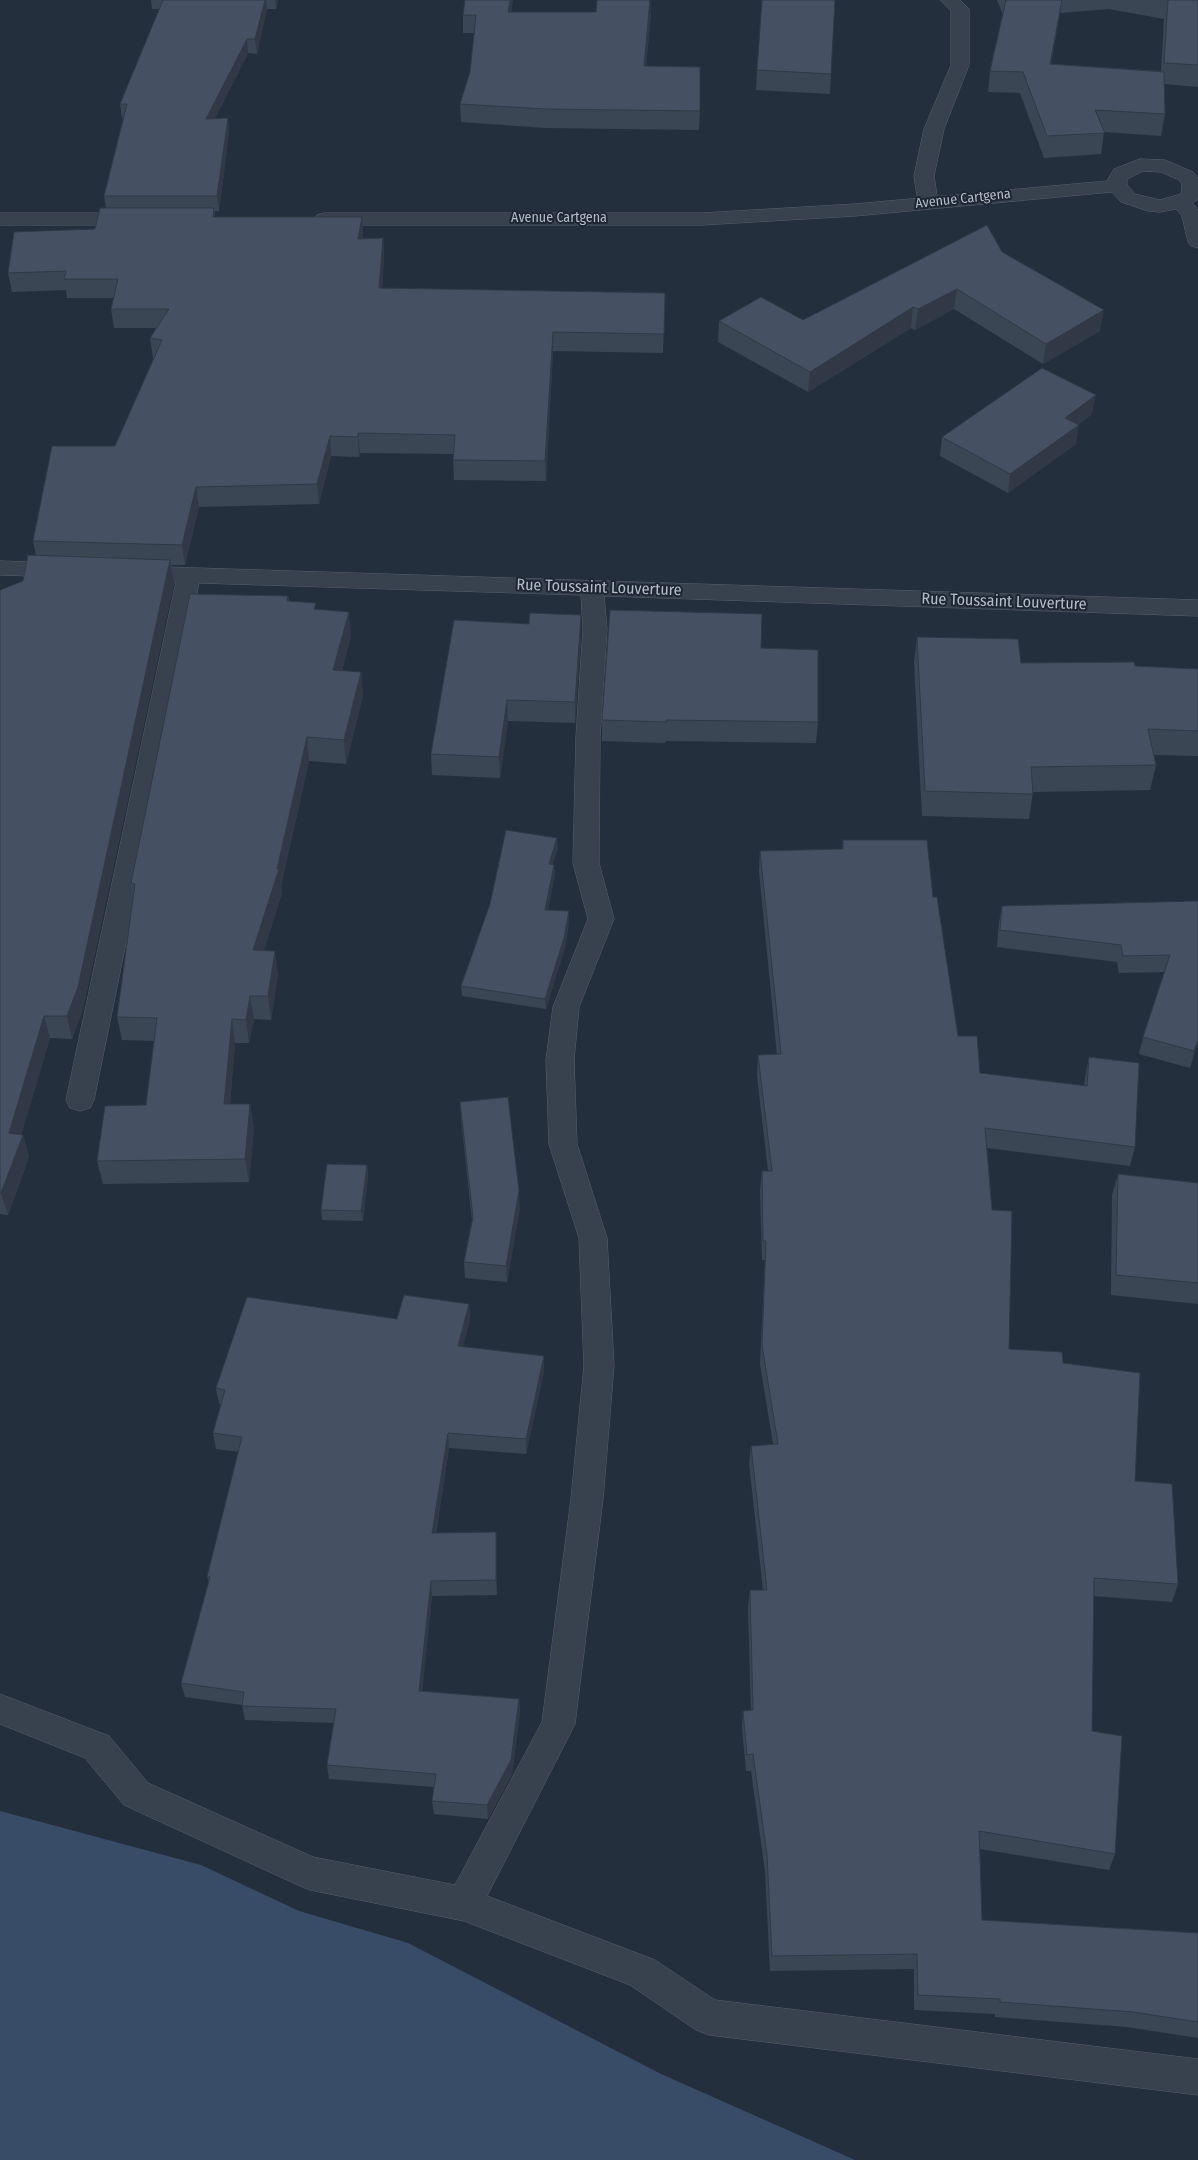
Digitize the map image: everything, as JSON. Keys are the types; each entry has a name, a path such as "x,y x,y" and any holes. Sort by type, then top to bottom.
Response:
{"street":[{"path":"928,202 924,176 934,129 960,65 960,9 949,0"},
{"path":"1152,164 1177,170 1192,183 1189,197 1181,202 1160,206 1148,205 1128,198 1117,186 1117,179 1121,173 1135,167 1152,164"},
{"path":"1177,170 1198,164"},
{"name":"Avenue Cartgena","path":"301,218 702,219 855,210 1117,186"},
{"path":"1181,202 1192,215 1198,242"},
{"path":"0,219 153,219"},
{"name":"Rue Toussaint Louverture","path":"0,568 1198,608"},
{"path":"80,1100 189,574"},
{"path":"464,1904 558,1724 587,1499 599,1366 593,1238 563,1144 560,1060 566,1007 600,919 586,863 588,737 595,629 592,588"},
{"path":"0,1709 96,1747 136,1794 310,1873 464,1904 642,1972 709,2017 1198,2077"}],"water":[{"path":"0,1811 201,1865 299,1911 408,1943 661,2074 855,2160 0,2160"}],"building":[{"path":"163,0 265,0 255,39 247,39 206,119 228,118 217,196 104,196 127,104 120,104"},
{"path":"465,0 510,0 508,12 596,12 597,0 650,0 644,66 700,67 700,111 546,109 460,104 470,72 476,15 463,15"},
{"path":"762,0 835,0 831,74 757,70"},
{"path":"1006,0 1062,0 1050,64 1164,72 1165,114 1095,110 1105,133 1047,136 1023,72 990,71"},
{"path":"1168,0 1198,0 1198,65 1164,63"},
{"path":"100,208 214,208 213,217 362,217 358,239 383,238 379,288 665,293 664,334 553,332 545,461 453,460 455,435 358,433 358,437 330,436 317,484 196,487 182,545 33,541 52,446 115,446 162,340 150,338 169,309 111,309 118,279 64,279 66,271 8,273 14,232 95,229"},
{"path":"987,225 1002,252 1104,310 1046,344 957,289 918,309 913,307 810,372 719,321 761,297 803,320"},
{"path":"1042,368 1096,395 1065,418 1079,425 1010,474 942,437"},
{"path":"28,555 170,560 78,987 67,1016 44,1016 9,1133 23,1135 0,1193 0,590 23,581"},
{"path":"190,594 288,596 287,601 316,603 314,609 349,612 333,670 361,672 344,740 307,737 277,869 279,869 253,950 275,951 268,996 250,996 246,1020 232,1019 224,1104 250,1104 245,1159 97,1161 105,1106 146,1105 157,1018 117,1017 135,884 131,883"},
{"path":"610,610 762,614 761,648 818,650 818,722 602,720"},
{"path":"530,613 581,615 575,702 507,700 499,757 431,754 454,620 529,624"},
{"path":"917,637 1018,639 1021,663 1134,662 1135,666 1198,669 1198,731 1148,729 1156,765 1031,767 1033,794 925,791"},
{"path":"506,830 557,838 549,864 554,865 545,910 569,911 564,938 545,999 461,986 490,904"},
{"path":"843,840 927,840 933,897 937,897 958,1036 977,1036 980,1073 1087,1086 1089,1057 1139,1063 1135,1147 985,1128 992,1210 1012,1211 1009,1349 1062,1352 1063,1363 1140,1373 1135,1481 1172,1484 1178,1584 1094,1578 1092,1731 1122,1736 1115,1854 979,1831 982,1920 1198,1933 1198,2022 1133,2012 1000,2002 1000,1999 918,1995 917,1954 772,1956 767,1855 753,1754 747,1755 743,1711 753,1710 750,1590 767,1590 751,1446 778,1444 762,1345 766,1241 763,1241 762,1171 772,1171 758,1055 781,1054 760,851 843,849"},
{"path":"1198,901 1198,1040 1194,1051 1143,1037 1170,955 1123,956 1121,945 1000,930 1002,906"},
{"path":"508,1097 519,1191 506,1266 464,1262 473,1217 460,1102"},
{"path":"327,1164 367,1165 361,1211 321,1210"},
{"path":"1118,1174 1198,1183 1198,1283 1116,1275"},
{"path":"404,1295 469,1304 458,1346 544,1356 526,1439 448,1433 432,1533 496,1532 496,1580 431,1581 419,1691 519,1699 511,1760 487,1805 432,1801 436,1774 327,1765 336,1709 242,1706 244,1692 181,1683 210,1577 207,1577 242,1437 213,1433 225,1390 216,1388 247,1297 397,1319"}]}
